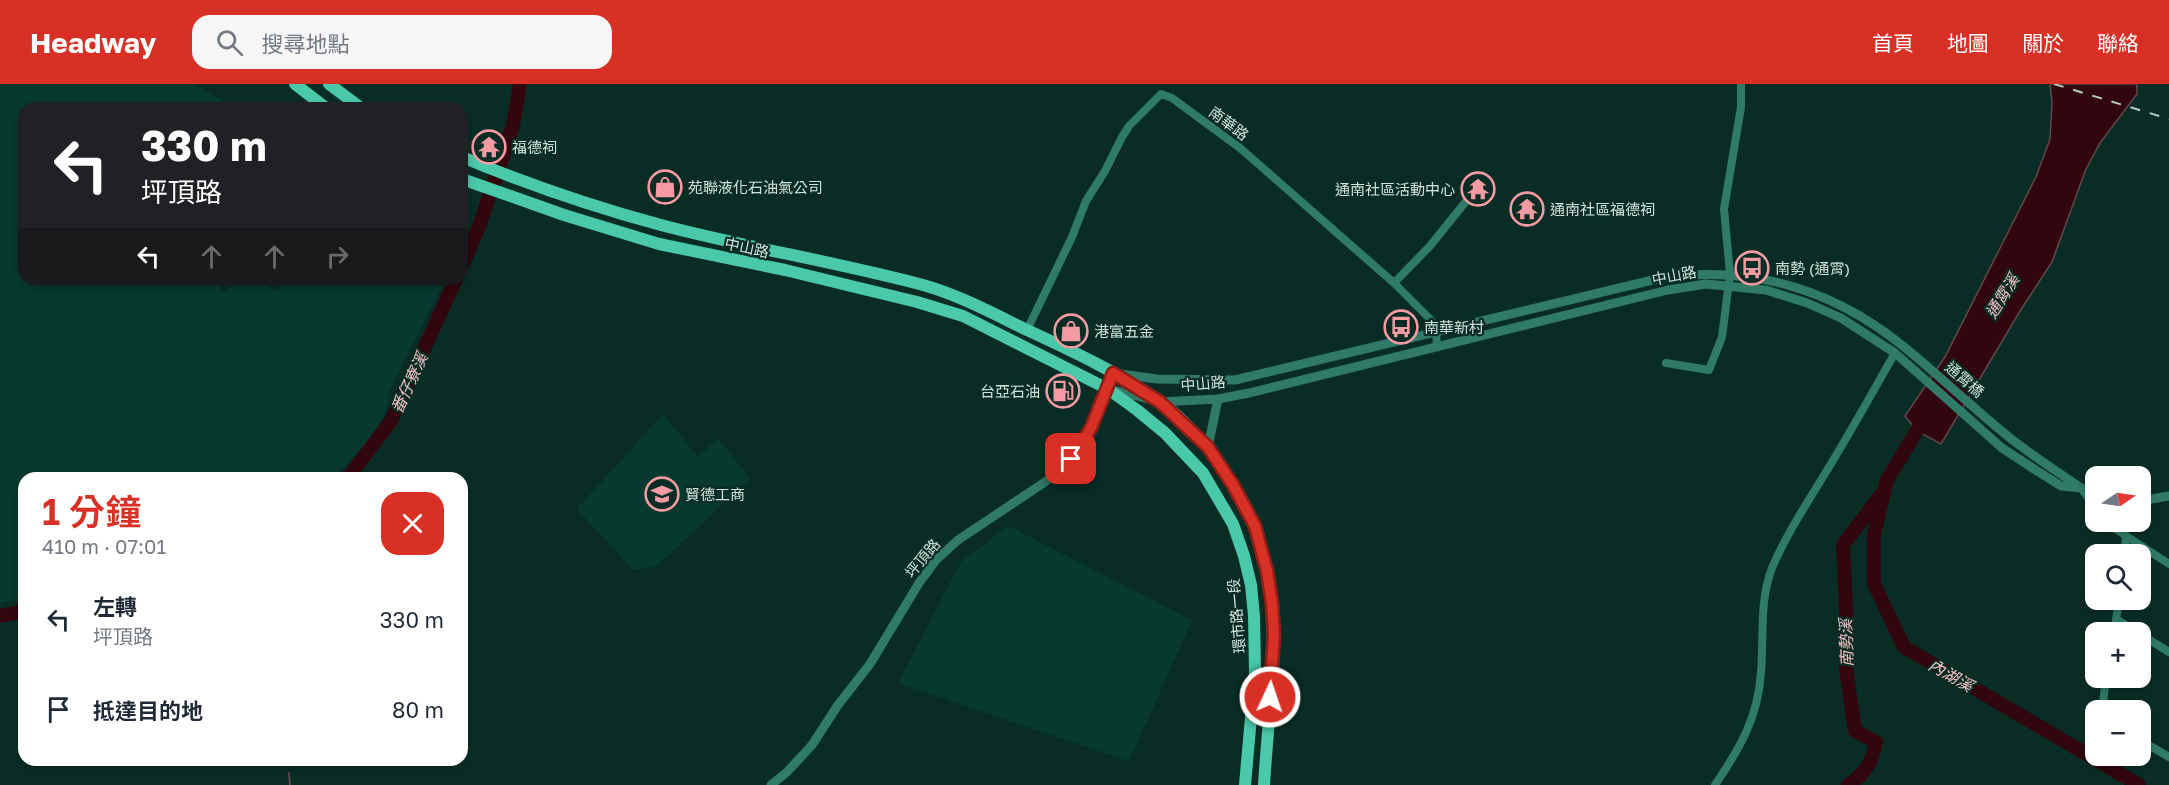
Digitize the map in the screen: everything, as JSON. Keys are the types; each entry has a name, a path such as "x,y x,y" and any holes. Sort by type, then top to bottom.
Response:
{"main road":[{"path":"295,84 318,102"},
{"path":"329,84 353,102"},
{"name":"中山路","path":"468,160 567,197 662,225 925,285 969,300 1113,373"},
{"name":"中山路","path":"468,181 659,244 796,273 917,302 963,316 1108,389"},
{"path":"1113,373 1160,402 1208,447 1233,485 1255,526 1267,571 1274,635 1264,785"},
{"name":"環市路一段","path":"1108,389 1165,432 1203,473 1233,524 1251,585 1254,616 1254,661 1245,785"}],"street":[{"path":"1666,363 1709,370 1722,337 1730,274 1724,209 1741,107 1741,84"},
{"name":"南華路","path":"1027,330 1086,201 1105,171 1122,137 1129,126 1161,94 1172,98 1239,148 1394,283 1431,320 1436,331"},
{"path":"1394,283 1430,246 1480,184"},
{"name":"中山路","path":"1113,373 1158,379 1236,380 1661,278 1689,274 1730,274 1773,280 1813,293 1852,311 1901,344"},
{"name":"中山路","path":"1108,389 1160,402 1218,399 1668,290 1699,285 1727,285 1766,290 1807,303 1841,318 1895,354"},
{"path":"1436,331 1437,347"},
{"name":"通霄橋","path":"1901,344 2009,438 2081,488"},
{"path":"1715,785 1750,727 1758,697 1763,604 1773,567 1804,508 1895,354"},
{"name":"通霄橋","path":"1895,354 2002,448 2061,486 2081,488"},
{"name":"坪頂路","path":"771,785 787,772 812,745 838,705 870,664 919,583 936,560 958,540 1045,482 1071,459 1091,428 1113,373"},
{"path":"1208,447 1218,399"},
{"path":"2081,488 2085,489"},
{"path":"2081,488 2085,494"},
{"path":"2151,499 2169,496"},
{"path":"2119,532 2169,564"},
{"path":"2125,544 2126,537"},
{"path":"2116,622 2117,610"},
{"path":"2116,619 2121,622"},
{"path":"2151,640 2169,651"},
{"path":"2151,746 2169,757"}],"shaded area":[{"path":"0,84 193,84 224,102 18,102 18,285 218,285 223,292 234,285 264,285 277,291 283,285 442,285 389,392 385,414 368,442 339,472 18,472 18,599 0,603"},
{"name":"賢德工商","path":"663,414 698,457 718,439 750,478 657,566 633,570 577,509"},
{"path":"1008,526 1192,620 1129,761 898,683 961,562"}],"water":[{"name":"通霄溪","path":"2050,84 2137,84 2137,94 2100,143 2086,169 2052,262 2020,311 1941,444 1917,431 1905,416 1945,357 2036,177 2050,139 2052,102"}],"waterway":[{"name":"番仔寮溪","path":"468,252 480,224 513,126 520,84"},
{"name":"番仔寮溪","path":"353,472 391,421 453,285"},
{"name":"內湖溪","path":"1926,416 1887,480 1874,534 1874,584 1904,647 2139,785"},
{"name":"南勢溪","path":"1848,785 1867,767 1876,742 1855,731 1846,668 1843,545 1881,495"},
{"name":"番仔寮溪","path":"0,616 18,612"},
{"path":"289,773 290,785"}],"railway":[{"path":"2054,84 2169,119"}],"place":[{"name":"福德祠","path":"489,147"},
{"name":"苑聯液化石油氣公司","path":"665,187"},
{"name":"通南社區活動中心","path":"1478,189"},
{"name":"通南社區福德祠","path":"1527,209"},
{"name":"南勢 (通霄)","path":"1752,268"},
{"name":"南華新村","path":"1401,327"},
{"name":"港富五金","path":"1071,331"},
{"name":"台亞石油","path":"1063,391"},
{"name":"賢德工商","path":"662,494"}],"route":[{"path":"1071,459 1091,428 1113,373 1160,402 1208,447 1233,485 1259,538 1272,603 1274,635 1270,697"}]}
